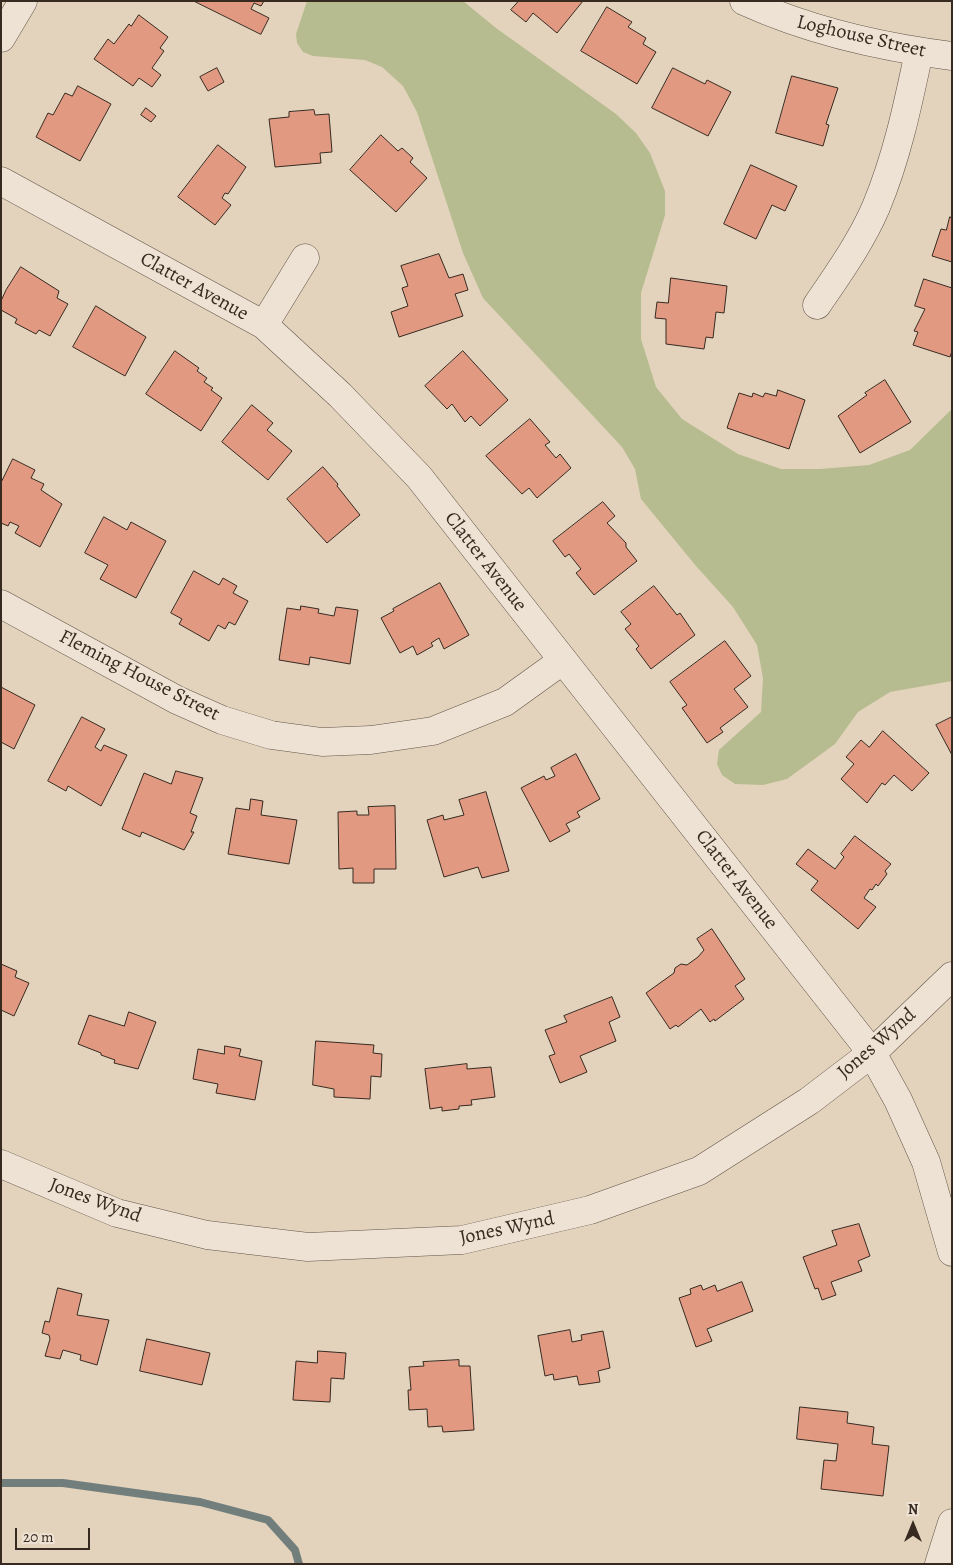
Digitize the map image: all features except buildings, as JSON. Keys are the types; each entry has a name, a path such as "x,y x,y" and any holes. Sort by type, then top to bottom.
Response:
{"street":[{"path":"1,38 23,1"},
{"name":"Loghouse Street","path":"744,1 770,13 821,31 919,52 952,56"},
{"path":"817,305 847,262 876,207 903,126 919,52"},
{"name":"Clatter Avenue","path":"1,181 264,325 340,396 419,477 872,1053 898,1100 926,1162 952,1252"},
{"path":"264,325 305,258"},
{"name":"Fleming House Street","path":"1,604 177,700 222,720 271,735 322,742 371,740 433,731 505,702 562,661"},
{"name":"Jones Wynd","path":"1,1164 117,1213 207,1235 308,1247 462,1240 590,1210 699,1171 809,1101 872,1053 952,976"},
{"path":"939,1564 952,1523"}],"green space":[{"path":"307,1 463,1 496,28 616,114 636,133 650,153 665,191 665,215 641,293 641,339 656,387 682,419 738,454 781,469 820,469 869,465 910,450 952,409 952,681 890,692 858,712 835,744 787,779 763,785 735,784 722,775 717,764 719,750 761,712 763,678 757,645 733,607 696,566 641,499 635,469 622,447 483,298 463,253 417,112 403,86 382,67 365,60 313,56 303,52 297,43 296,34"}],"waterway":[{"path":"1,1483 63,1483 200,1502 268,1520 295,1550 299,1564"}]}
